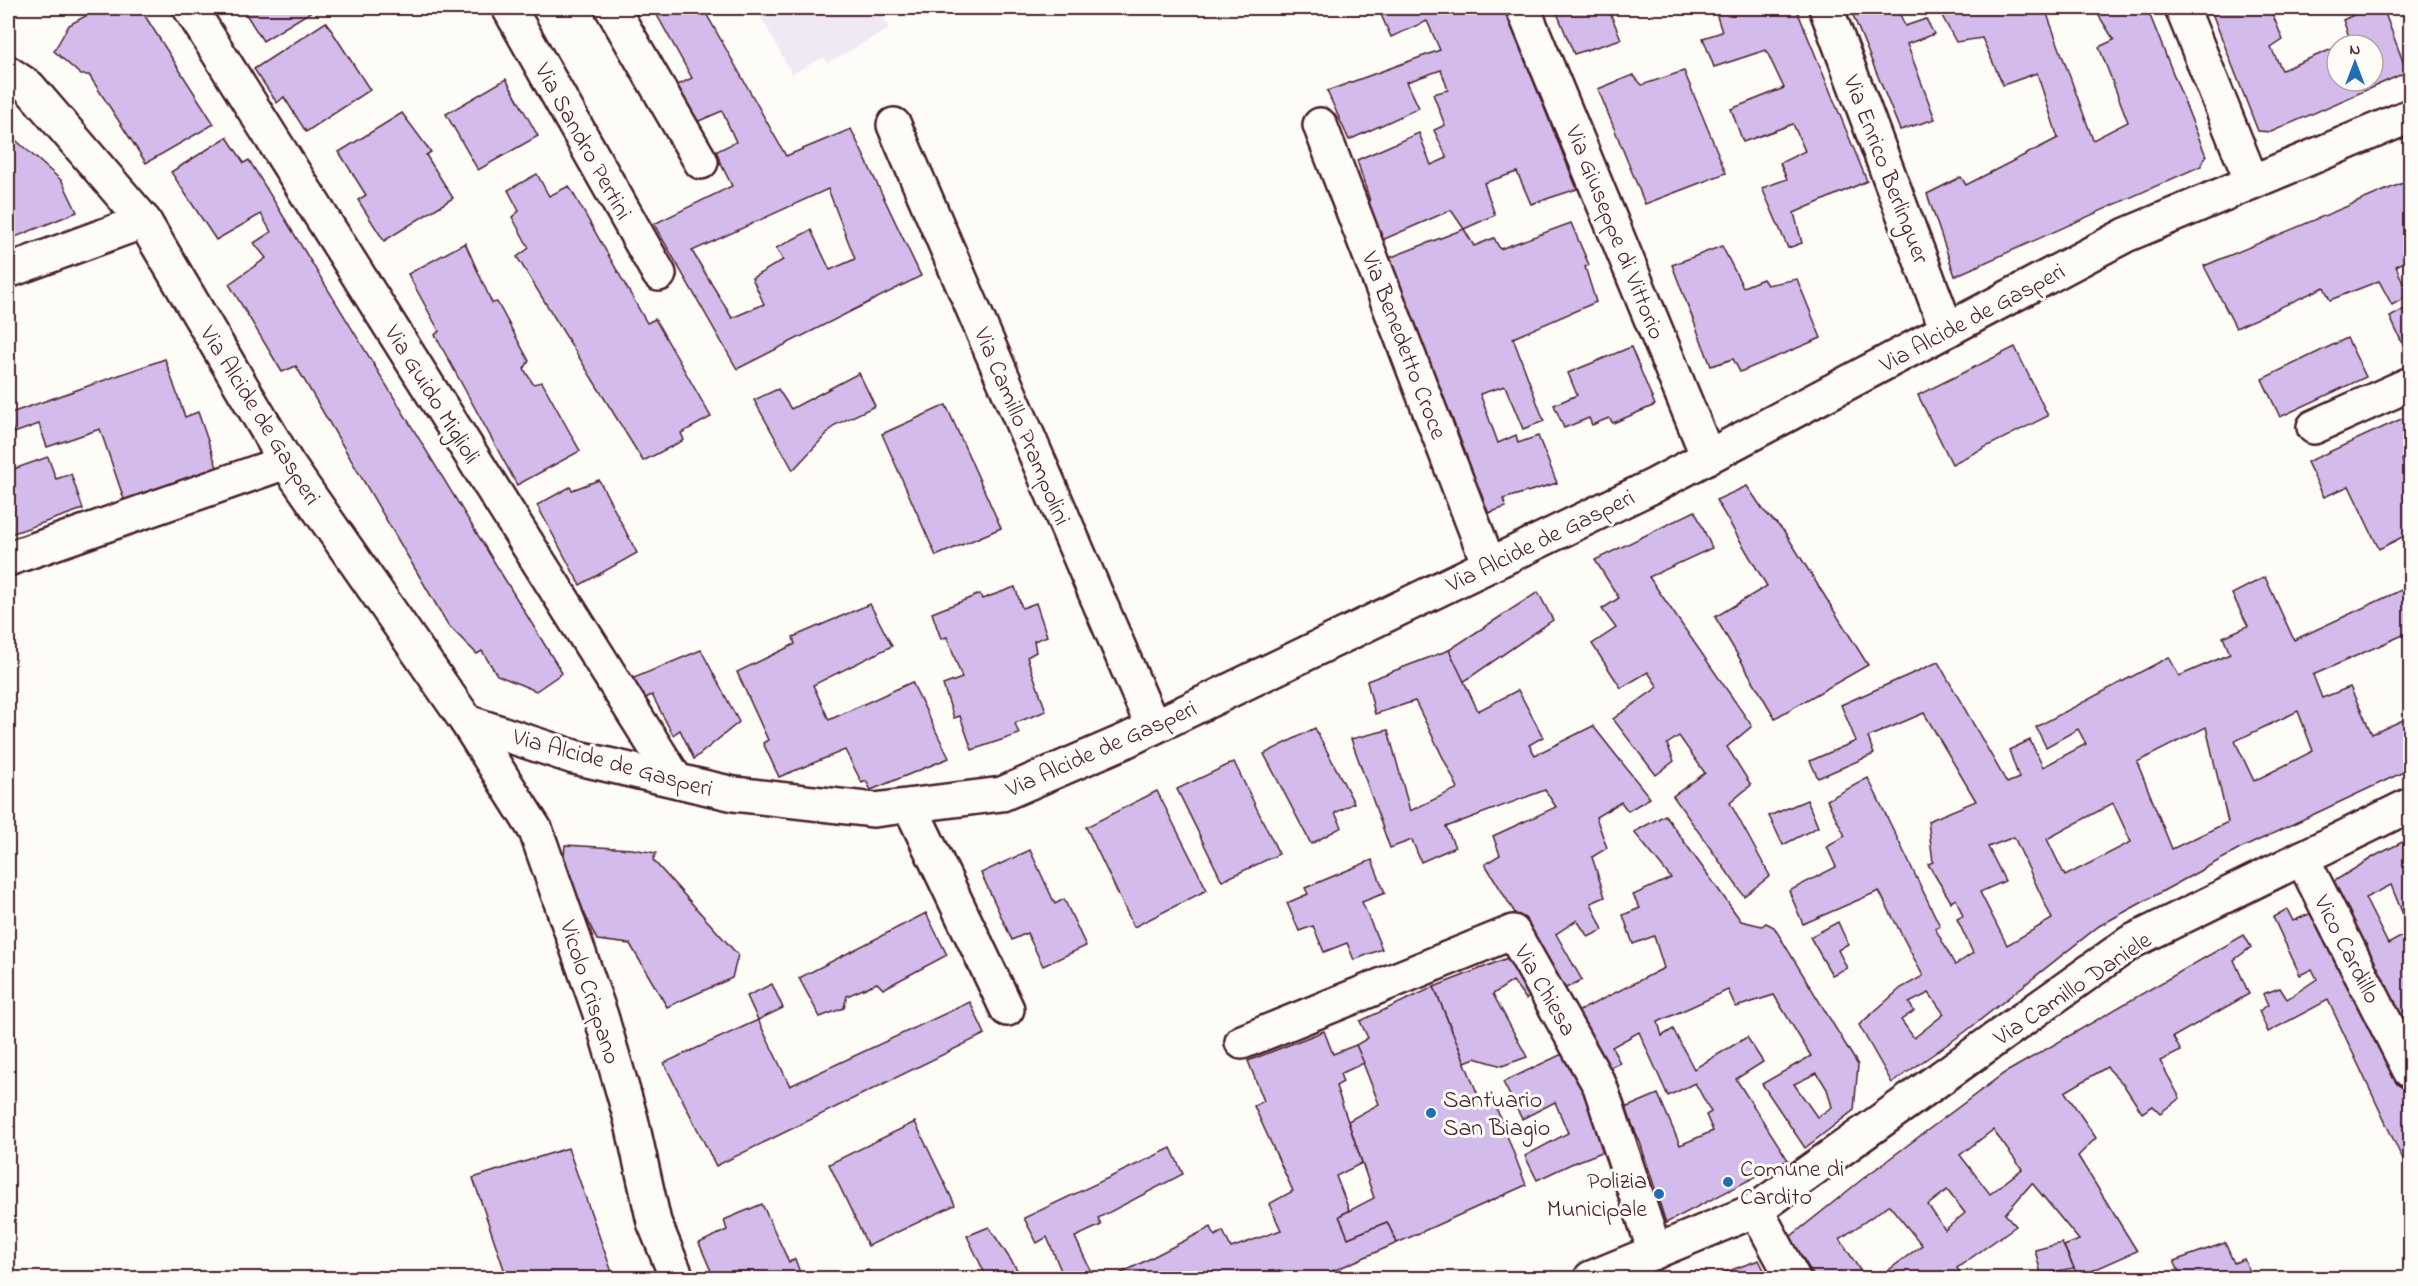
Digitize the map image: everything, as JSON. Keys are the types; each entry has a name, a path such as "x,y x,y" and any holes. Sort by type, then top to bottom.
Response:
{"street":[{"name":"Via Guido Miglioli","path":"190,8 676,780"},
{"name":"Via Sandro Pertini","path":"509,8 659,274"},
{"path":"612,8 701,162"},
{"name":"Via Giuseppe di Vittorio","path":"1523,8 1708,457"},
{"name":"Via Enrico Berlinguer","path":"1826,8 1947,330"},
{"path":"2182,8 2252,182"},
{"name":"Via Alcide de Gasperi","path":"8,73 29,87 144,221 286,462 467,722 574,757 735,794 874,810 1002,794 1153,728 1489,566 1708,457 2126,235 2410,116"},
{"name":"Via Camillo Prampolini","path":"894,125 1153,728"},
{"name":"Via Benedetto Croce","path":"1320,125 1489,566"},
{"path":"8,271 144,221"},
{"path":"2314,427 2410,384"},
{"path":"8,559 286,462"},
{"name":"Vicolo Crispano","path":"467,722 536,831 601,1016 631,1119 654,1222 677,1278"},
{"name":"Via Camillo Daniele","path":"1591,1278 1756,1210 2131,942 2410,805"},
{"path":"910,806 1007,1009"},
{"name":"Vico Cardillo","path":"2302,858 2410,1071"},
{"name":"Via Chiesa","path":"1242,1042 1513,932 1600,1086 1656,1252"},
{"path":"1756,1210 1793,1278"}],"shaded area":[{"path":"756,8 898,8 883,16 889,29 827,63 824,57 792,74"}],"building":[{"path":"100,8 140,8 214,124 146,163 89,75 81,75 54,51 69,25"},
{"path":"242,8 317,8 263,41"},
{"path":"653,8 703,8 786,156 851,129 921,276 737,369 654,224 732,186 715,152 736,142 722,111 692,124 672,88 692,78","holes":["828,189 855,259 830,270 811,230 776,248 783,260 752,278 764,304 732,318 692,251"]},
{"path":"1378,8 1504,8 1577,189 1531,204 1517,172 1484,183 1495,215 1464,229 1451,210 1380,241 1366,203 1370,201 1357,160 1419,133 1431,165 1447,158 1434,130 1445,125 1433,94 1448,90 1441,70 1407,82 1419,108 1349,140 1327,91 1440,50 1427,21 1391,37"},
{"path":"1555,8 1608,8 1621,39 1574,54"},
{"path":"1739,8 1796,8 1867,181 1794,213 1802,243 1788,248 1762,188 1787,179 1780,163 1805,151 1793,124 1743,142 1731,109 1784,88 1766,50 1714,67 1703,38 1722,32 1716,13"},
{"path":"1850,8 1910,8 1899,12 1905,26 1926,19 1934,34 1907,44 1935,119 1900,130"},
{"path":"1953,8 2061,8 2047,14 2093,140 2128,122 2099,47 2114,40 2094,8 2147,8 2206,156 2201,166 1955,276 1927,194 1961,177 1966,185 2058,138 2037,73 2003,85 1982,38 1956,42 1940,12"},
{"path":"2210,8 2270,8 2283,40 2271,48 2282,70 2325,52 2325,93 2359,93 2271,132 2258,131"},
{"path":"2368,8 2383,8 2407,72 2385,82 2385,33 2348,33 2343,20"},
{"path":"2400,8 2410,8 2410,34"},
{"path":"326,22 370,90 306,132 284,97 277,103 254,69"},
{"path":"1684,71 1726,173 1645,204 1598,89 1633,75 1642,85"},
{"path":"506,79 538,136 478,170 446,114"},
{"path":"402,113 431,152 426,155 453,198 384,241 358,200 366,195 339,152"},
{"path":"10,135 62,181 77,212 8,240 8,136"},
{"path":"227,137 244,163 249,160 562,673 536,691 497,675 482,651 477,654 448,625 296,366 282,372 229,284 266,258 254,243 271,232 261,214 216,240 171,172"},
{"path":"537,174 549,196 569,186 647,323 655,319 711,417 681,433 684,440 643,461 517,257 529,248 512,217 519,211 508,190"},
{"path":"2410,180 2410,259 2396,266 2408,296 2392,305 2379,281 2330,300 2324,287 2236,328 2204,266"},
{"path":"1571,223 1589,265 1585,267 1596,302 1513,338 1544,421 1523,429 1505,386 1480,394 1498,443 1516,435 1518,443 1538,436 1557,483 1503,499 1506,507 1479,516 1376,263 1464,229 1474,246 1494,238 1500,249"},
{"path":"465,243 492,303 497,302 529,361 524,369 533,384 542,382 580,451 517,485 435,335 439,331 408,274"},
{"path":"1722,246 1743,287 1763,279 1767,285 1797,279 1821,338 1740,372 1733,359 1711,366 1672,265"},
{"path":"2410,306 2410,342 2403,345 2390,317"},
{"path":"2347,338 2366,377 2280,417 2262,379"},
{"path":"1631,347 1655,405 1613,423 1609,418 1592,425 1589,418 1564,428 1554,405 1577,395 1568,373"},
{"path":"2015,347 2048,416 1952,464 1918,395"},
{"path":"165,359 185,417 198,412 218,470 125,502 100,429 47,447 39,424 14,433 8,414"},
{"path":"859,373 875,406 835,425 793,470 754,400 778,389 791,409"},
{"path":"946,405 1001,528 936,556 882,434"},
{"path":"2410,415 2410,456 2402,460 2410,478 2410,533 2379,549 2349,486 2324,497 2307,462"},
{"path":"48,457 56,479 71,474 83,509 8,535 8,471"},
{"path":"599,480 637,553 580,585 537,505 570,487 572,490"},
{"path":"1747,486 1764,511 1784,531 1868,665 1775,718 1715,617 1767,586 1716,500"},
{"path":"1695,511 1712,548 1649,577 1752,726 1727,747 1751,785 1730,803 1770,876 1744,896 1673,796 1705,773 1679,736 1667,744 1674,761 1656,775 1613,719 1658,687 1648,672 1621,688 1592,644 1616,628 1602,609 1619,598 1595,560"},
{"path":"2265,577 2294,640 2410,586 2410,632 2313,675 2322,698 2350,687 2372,734 2410,717 2410,769 2240,849 2099,926 1965,1032 1892,1083 1859,1025 1901,988 1923,976 1879,891 1803,924 1789,891 1836,867 1827,847 1845,836 1827,800 1868,778 1940,926 1935,928 1955,965 1973,953 1957,919 1963,916 1956,899 1951,902 1928,864 1933,862 1928,821 1976,801 1924,713 1868,737 1874,754 1818,778 1810,761 1856,741 1841,705 1938,662 2007,783 2019,778 2009,750 2030,740 2043,767 2086,744 2078,729 2046,747 2036,727 2169,657 2179,676 2230,654 2223,637 2248,626 2232,594","holes":["2298,711 2313,751 2254,781 2235,741","2206,727 2228,822 2172,849 2137,762","2113,803 2131,842 2065,876 2047,839","2014,837 2052,919 2007,945 1980,892 2005,881 1988,847","1929,993 1944,1014 1914,1038 1901,1020 1914,1011 1909,1003"]},
{"path":"1015,587 1022,608 1036,603 1047,636 1034,641 1036,652 1027,657 1046,711 1015,723 1019,734 972,750 960,716 954,718 943,685 962,678 947,637 941,639 932,613 980,594 982,599"},
{"path":"1538,592 1553,620 1463,682 1449,650"},
{"path":"870,604 892,646 813,685 829,720 912,682 949,758 871,790 866,781 862,783 845,750 779,777 763,743 768,740 737,672 795,644 793,637"},
{"path":"701,650 739,722 694,759 680,730 673,735 652,695 641,700 629,680"},
{"path":"1449,650 1478,711 1518,690 1543,737 1529,745 1535,755 1593,726 1650,798 1628,811 1621,802 1596,817 1607,848 1592,857 1605,897 1591,903 1603,930 1588,937 1577,920 1556,934 1582,980 1562,990 1485,864 1500,855 1493,836 1556,807 1545,790 1446,827 1455,847 1421,862 1412,840 1390,848 1351,739 1388,730 1410,811 1458,788 1415,701 1375,714 1367,681"},
{"path":"1315,728 1354,803 1335,813 1342,827 1311,844 1264,754"},
{"path":"1234,762 1279,854 1222,881 1177,789"},
{"path":"1157,791 1207,890 1134,927 1086,827"},
{"path":"1807,800 1818,827 1783,845 1769,816"},
{"path":"1665,815 1741,921 1762,926 1766,923 1774,927 1858,1065 1854,1110 1805,1148 1762,1084 1811,1056 1774,995 1736,1007 1728,990 1658,1022 1662,1036 1673,1029 1694,1069 1747,1037 1763,1062 1736,1079 1788,1160 1666,1223 1640,1142 1625,1108 1658,1094 1680,1145 1713,1131 1706,1115 1711,1112 1695,1083 1668,1096 1639,1032 1612,1047 1620,1063 1603,1070 1575,1013 1664,968 1654,936 1633,944 1623,915 1640,908 1633,895 1671,878 1634,832","holes":["1817,1073 1827,1089 1832,1107 1817,1117 1794,1084"]},
{"path":"2410,838 2410,932 2410,1034 2388,991 2384,993 2328,885","holes":["2391,885 2410,932 2388,944 2365,898"]},
{"path":"565,845 632,849 656,853 653,860 738,955 732,978 667,1007 630,944 597,940 563,868"},
{"path":"1030,850 1055,904 1064,899 1086,946 1043,966 1027,933 1012,940 981,873"},
{"path":"1372,860 1385,893 1362,902 1382,949 1354,960 1347,943 1324,952 1313,926 1299,931 1287,903 1308,894 1305,888"},
{"path":"2287,909 2293,921 2316,911 2342,953 2410,1093 2410,1175 2328,1000 2268,1032 2259,1011 2268,1005 2263,994 2280,988 2287,999 2317,979 2312,969 2300,975 2273,917"},
{"path":"926,913 947,955 883,989 877,983 847,996 844,1008 820,1017 799,978"},
{"path":"1838,922 1848,944 1838,950 1847,968 1832,975 1810,937"},
{"path":"2244,935 2251,947 2234,960 2249,994 2173,1037 2181,1051 2160,1061 2180,1098 2160,1113 2153,1106 2142,1113 2123,1084 2107,1067 2065,1092 2096,1138 2078,1156 2137,1251 2078,1277 2064,1246 2079,1240 2032,1183 2005,1214 2016,1226 1957,1268 1964,1278 1878,1278 1922,1245 1889,1205 1840,1239 1865,1278 1815,1278 1790,1237 1865,1177 2003,1074","holes":["1993,1130 2022,1169 1990,1194 1960,1155","1947,1190 1965,1213 1945,1230 1928,1205"]},
{"path":"1515,955 1539,993 1526,999 1513,981 1493,994 1527,1057 1502,1066 1475,1058 1465,1062 1434,987"},
{"path":"772,984 783,1008 758,1020 747,996"},
{"name":"Santuario San Biagio","path":"1434,987 1480,1100 1491,1094 1526,1185 1397,1243 1387,1222 1348,1238 1339,1216 1374,1198 1348,1121 1379,1104 1356,1045 1368,1038 1360,1021"},
{"path":"970,1002 985,1034 716,1166 664,1063 758,1020 790,1086"},
{"path":"1324,1031 1333,1054 1356,1045 1364,1063 1340,1074 1343,1082 1336,1086 1362,1163 1336,1176 1349,1210 1339,1216 1348,1238 1387,1222 1397,1243 1317,1278 1112,1278 1211,1227 1215,1236 1223,1231 1231,1248 1281,1230 1269,1204 1293,1191 1254,1106 1264,1101 1248,1061"},
{"path":"1575,1048 1615,1147 1537,1180 1525,1156 1568,1133 1555,1102 1522,1119 1503,1082"},
{"path":"915,1122 955,1205 868,1246 829,1164"},
{"path":"568,1148 614,1278 507,1278 473,1178"},
{"path":"1171,1148 1183,1174 1098,1218 1101,1225 1075,1237 1094,1278 1064,1278 1047,1237 1037,1243 1024,1218"},
{"path":"762,1204 789,1262 795,1259 802,1278 714,1278 699,1243 727,1230 724,1220"},
{"path":"989,1227 1023,1278 987,1278 967,1236"},
{"path":"2062,1243 2074,1268 2041,1274 2035,1250"},
{"path":"2225,1243 2234,1263 2244,1259 2253,1278 2182,1278 2174,1261"},
{"path":"1759,1260 1768,1278 1709,1278"},
{"path":"868,1270 871,1278 845,1278"}],"place":[{"name":"Santuario San Biagio","path":"1431,1113"},
{"name":"Comune di Cardito","path":"1728,1182"},
{"name":"Polizia Municipale","path":"1659,1194"}]}
